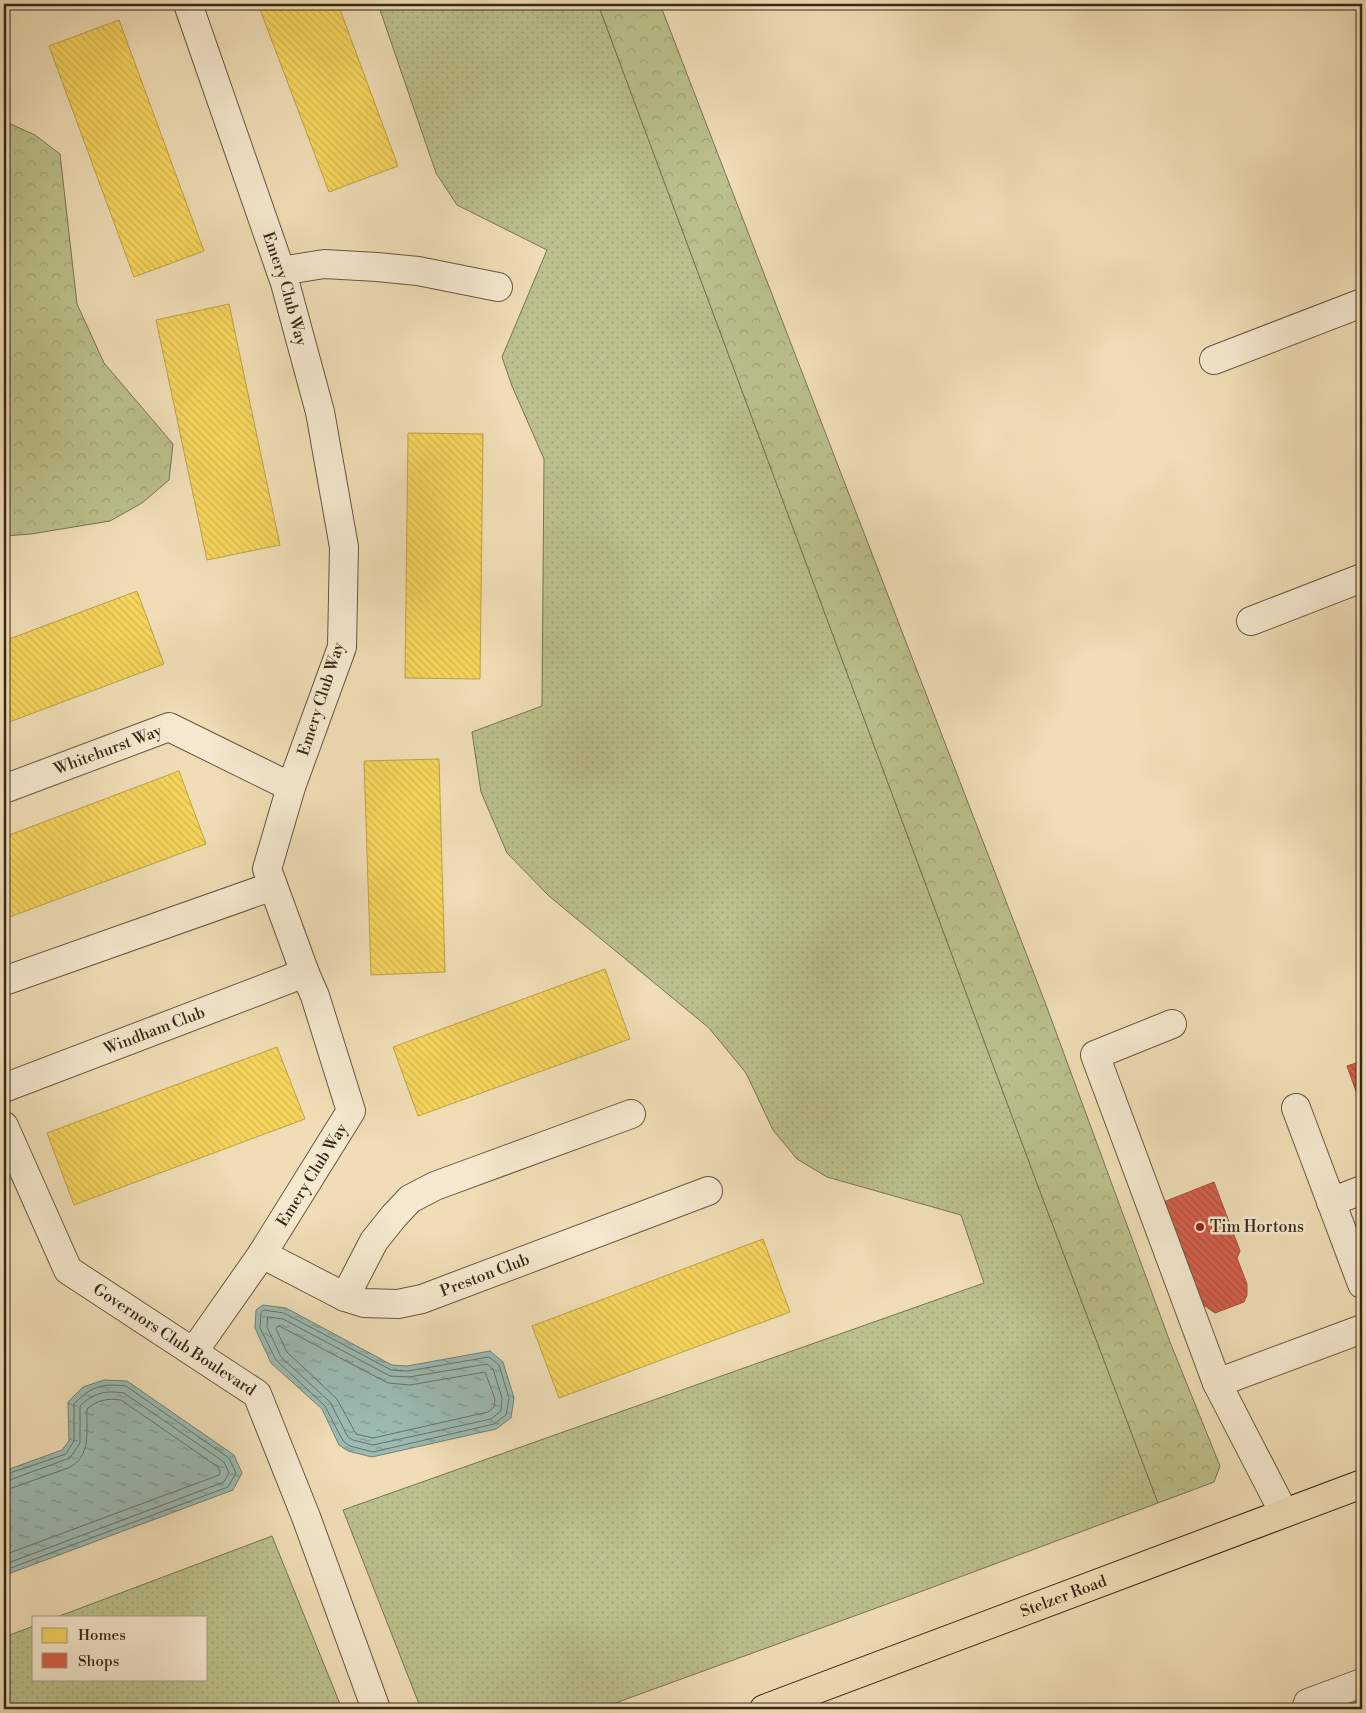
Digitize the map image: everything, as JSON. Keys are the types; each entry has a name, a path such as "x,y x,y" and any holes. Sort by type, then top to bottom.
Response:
{"main road":[{"name":"Stelzer Road","path":"764,1709 1362,1484"}],"street":[{"name":"Emery Club Way","path":"188,4 281,271 320,412 344,547 342,647 291,787 267,869 315,996 351,1111 262,1254 194,1351"},
{"path":"281,271 324,264 377,267 418,271 498,286"},
{"path":"1214,360 1362,303"},
{"path":"1251,621 1362,578"},
{"name":"Whitehurst Way","path":"4,789 169,727 291,787"},
{"path":"4,981 273,886"},
{"name":"Windham Club","path":"4,1088 305,973"},
{"path":"1172,1024 1095,1055 1217,1383 1284,1513"},
{"path":"1296,1108 1362,1284"},
{"path":"345,1297 374,1241 410,1199 435,1186 631,1114"},
{"name":"Governors Club Boulevard","path":"4,1126 68,1270 257,1394 306,1517 376,1709"},
{"path":"1331,1202 1362,1190"},
{"name":"Preston Club","path":"262,1254 345,1297 364,1303 398,1304 422,1299 708,1191"},
{"path":"1217,1383 1362,1329"},
{"path":"1306,1709 1308,1703 1362,1682"}],"green space":[{"path":"378,4 598,4 1158,1503 599,1709 421,1709 343,1510 984,1283 961,1215 827,1177 797,1159 773,1130 746,1073 709,1028 549,896 507,853 481,792 472,732 542,706 544,459 512,386 502,357 547,250 457,205 436,173"},
{"path":"598,4 660,4 1046,1005 1170,1342 1220,1466 1214,1482 1158,1503"},
{"path":"4,121 35,135 60,154 77,304 104,363 173,444 169,480 142,503 110,521 31,534 4,536"},
{"path":"272,1536 342,1709 4,1709 4,1637 32,1627 32,1680 208,1680 208,1616 60,1616"}],"water":[{"path":"263,1305 286,1308 392,1365 407,1366 490,1351 503,1362 514,1398 511,1418 496,1429 372,1457 348,1451 339,1445 322,1409 271,1363 255,1328 256,1310"},
{"path":"104,1380 127,1381 234,1455 242,1473 233,1490 4,1574 4,1471 62,1450 69,1441 68,1402 83,1387"}],"building: Homes":[{"path":"258,4 338,4 398,166 329,192"},
{"path":"119,20 204,251 134,277 49,46"},
{"path":"229,304 280,545 207,560 156,320"},
{"path":"408,433 483,434 480,679 405,678"},
{"path":"137,591 164,664 4,724 4,641"},
{"path":"439,759 445,972 371,975 364,761"},
{"path":"179,771 206,844 4,919 4,837"},
{"path":"605,969 630,1039 418,1116 393,1047"},
{"path":"277,1047 305,1119 74,1205 47,1133"},
{"path":"763,1239 790,1312 559,1398 532,1326"}],"building: Shops":[{"path":"1362,1061 1362,1108 1347,1066"},
{"name":"Tim Hortons","path":"1214,1182 1240,1251 1237,1258 1247,1284 1247,1295 1244,1302 1215,1313 1198,1301 1161,1203"}],"place":[{"name":"Tim Hortons","path":"1200,1227"}]}
